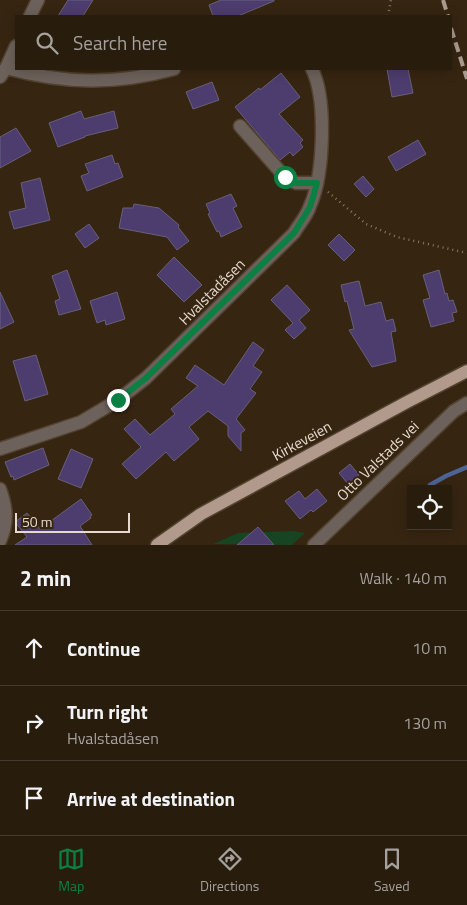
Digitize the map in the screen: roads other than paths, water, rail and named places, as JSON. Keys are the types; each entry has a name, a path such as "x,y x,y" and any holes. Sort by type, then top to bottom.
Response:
{"main road":[{"name":"Kirkeveien","path":"157,545 202,514 467,371"}],"street":[{"path":"30,15 38,0"},
{"path":"15,48 3,72 86,81 110,81 147,76 170,70"},
{"name":"Hvalstadåsen","path":"0,449 80,422 118,400 146,378 294,233 310,207 317,183 321,142 321,105 318,81 312,70"},
{"path":"240,126 285,177 296,183 317,183"},
{"name":"Otto Valstads vei","path":"314,545 454,411 467,403"},
{"path":"0,489 5,502 7,517 5,531 0,542"}],"waterway":[{"path":"430,485 467,467"}],"railway":[{"path":"443,0 448,15"},
{"path":"452,31 467,79"}]}
